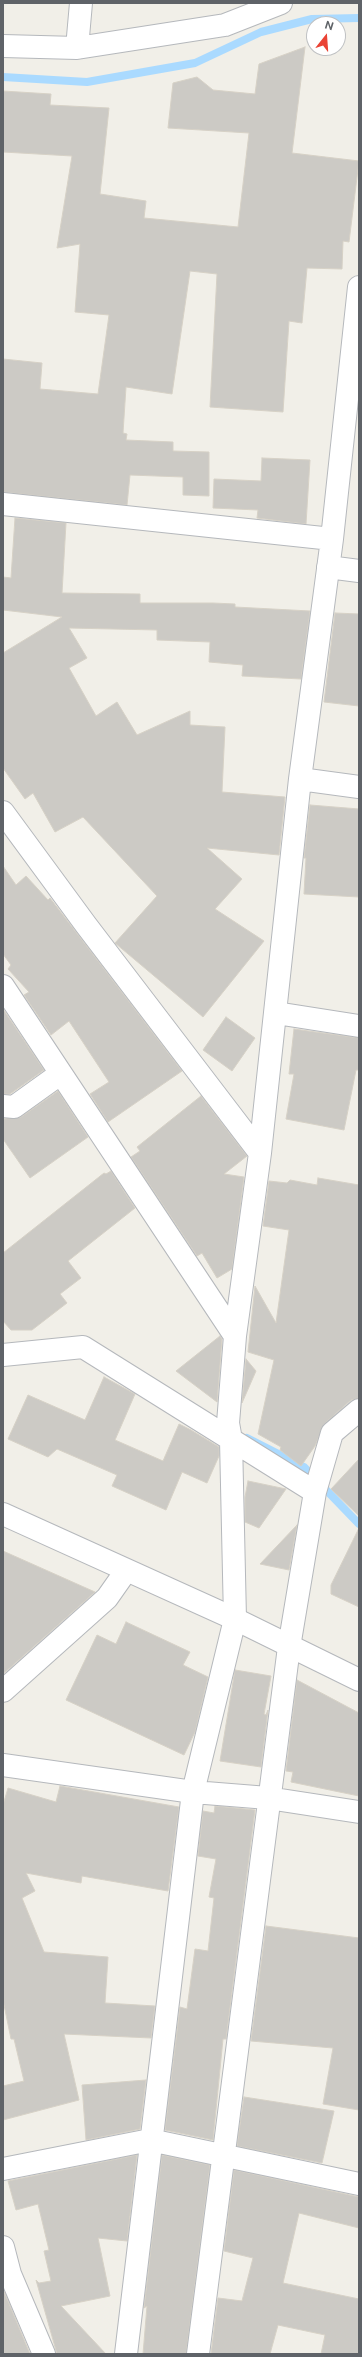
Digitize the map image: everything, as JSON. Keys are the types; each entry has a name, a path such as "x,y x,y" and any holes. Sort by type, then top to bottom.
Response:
{"street":[{"path":"77,48 81,3"},
{"path":"3,46 77,48 225,25 281,3"},
{"path":"126,2354 150,2140 193,1792 235,1619 229,1431 235,1336 260,1153 300,779 332,539 359,287"},
{"path":"3,504 332,539"},
{"path":"328,567 359,571"},
{"path":"300,779 359,787"},
{"path":"3,812 90,932 260,1153"},
{"path":"3,986 235,1336"},
{"path":"276,1013 359,1026"},
{"path":"3,1106 14,1107 60,1074"},
{"path":"3,1355 83,1347 117,1369 229,1431 316,1491"},
{"path":"198,2354 268,1798 289,1647 316,1491 332,1433 359,1410"},
{"path":"3,1514 126,1571 235,1619 289,1647 359,1680"},
{"path":"3,1691 107,1598 126,1571"},
{"path":"3,1765 193,1792 268,1798 359,1812"},
{"path":"3,2169 150,2140 359,2184"},
{"path":"3,2248 10,2274 44,2354"}],"building":[{"path":"305,47 292,153 359,161 349,242 343,241 342,269 307,268 302,323 289,321 283,412 210,407 217,274 190,271 172,394 126,387 123,433 127,434 126,440 173,442 173,451 209,452 209,496 183,495 183,477 130,475 127,505 3,492 3,359 42,363 40,389 98,394 109,315 75,312 80,244 57,248 72,156 3,152 3,91 51,94 50,105 109,108 100,194 146,201 144,218 238,227 249,133 168,128 173,83 197,77 213,90 255,94 259,64"},
{"path":"262,458 310,460 306,524 257,518 258,510 213,508 214,479 261,481"},
{"path":"15,518 66,523 62,593 140,594 140,603 235,604 235,607 310,611 301,679 242,676 243,665 209,662 210,642 157,640 157,630 69,628 87,658 69,668 96,716 117,702 137,735 190,711 190,725 225,727 222,792 285,797 279,855 207,848 242,879 215,909 264,941 203,1017 115,943 157,896 83,817 55,832 33,793 25,799 3,768 3,653 62,617 3,610 3,577 11,578"},
{"path":"335,613 359,614 359,706 324,702"},
{"path":"310,805 359,809 359,897 304,894 306,858 304,858"},
{"path":"3,866 16,885 26,876 48,900 50,898 182,1071 108,1122 90,1094 109,1082 69,1021 51,1035 24,995 29,992 8,969 11,965 3,954"},
{"path":"3,1009 44,1070 10,1094 3,1094"},
{"path":"226,1017 255,1038 232,1071 203,1050"},
{"path":"294,1029 359,1038 359,1070 356,1070 344,1130 286,1119 294,1074 289,1074"},
{"path":"58,1091 88,1137 30,1178 3,1139 3,1119 21,1117"},
{"path":"201,1096 247,1156 224,1174 244,1177 232,1269 217,1278 202,1253 197,1256 131,1157 140,1151 137,1147"},
{"path":"111,1171 135,1208 68,1261 81,1278 60,1294 67,1303 32,1330 11,1330 3,1321 3,1253 104,1173 106,1174"},
{"path":"318,1178 359,1185 359,1398 351,1400 324,1424 315,1446 301,1466 280,1450 281,1447 258,1434 274,1360 248,1352 255,1286 276,1323 289,1230 263,1226 269,1181 287,1183 290,1180 317,1185"},
{"path":"220,1336 222,1339 217,1402 176,1371"},
{"path":"246,1359 256,1371 242,1403"},
{"path":"104,1377 135,1394 115,1440 163,1461 179,1424 219,1447 219,1456 207,1483 182,1472 166,1510 112,1486 117,1475 57,1449 48,1457 8,1439 28,1395 85,1420"},
{"path":"359,1459 359,1516 331,1489"},
{"path":"248,1481 286,1489 259,1528 245,1522 245,1497"},
{"path":"297,1525 289,1570 260,1564"},
{"path":"359,1528 359,1607 331,1594 331,1585"},
{"path":"3,1551 95,1592 3,1674"},
{"path":"126,1622 190,1652 183,1665 208,1677 195,1732 184,1755 66,1700 97,1635 116,1644"},
{"path":"235,1670 271,1676 264,1714 266,1715 268,1710 261,1767 220,1761"},
{"path":"297,1680 359,1713 359,1796 291,1782 293,1772 286,1771"},
{"path":"60,1786 179,1807 168,1891 82,1876 81,1883 26,1873 35,1891 22,1898 44,1952 108,1957 105,2003 155,2006 151,2038 64,2034 79,2100 3,2120 3,2086 24,2081 14,2039 11,2039 3,2000 3,1805 8,1788 56,1802"},
{"path":"215,1806 255,1810 226,2039 223,2039 213,2140 165,2130 180,2007 187,2009 195,1949 208,1951 214,1898 209,1897 216,1859 198,1856 203,1811 214,1813"},
{"path":"266,1926 359,1938 359,2110 323,2104 333,2048 251,2041"},
{"path":"146,2080 140,2129 86,2140 82,2085"},
{"path":"244,2097 334,2111 322,2163 237,2146"},
{"path":"137,2155 127,2241 98,2238 110,2296 61,2306 106,2354 57,2354 36,2280 39,2283 51,2281 44,2251 49,2250 38,2204 16,2210 8,2181"},
{"path":"162,2155 210,2165 186,2354 143,2354 147,2306 144,2308"},
{"path":"234,2170 359,2197 359,2228 299,2213 283,2283 359,2299 359,2354 321,2354 325,2335 278,2325 270,2354 211,2354 218,2298 242,2301 253,2258 224,2251"},
{"path":"3,2289 30,2354 3,2354"}],"waterway":[{"path":"3,77 87,82 195,63 261,32 312,19 359,18"},
{"path":"247,1438 304,1467 359,1524"}]}
